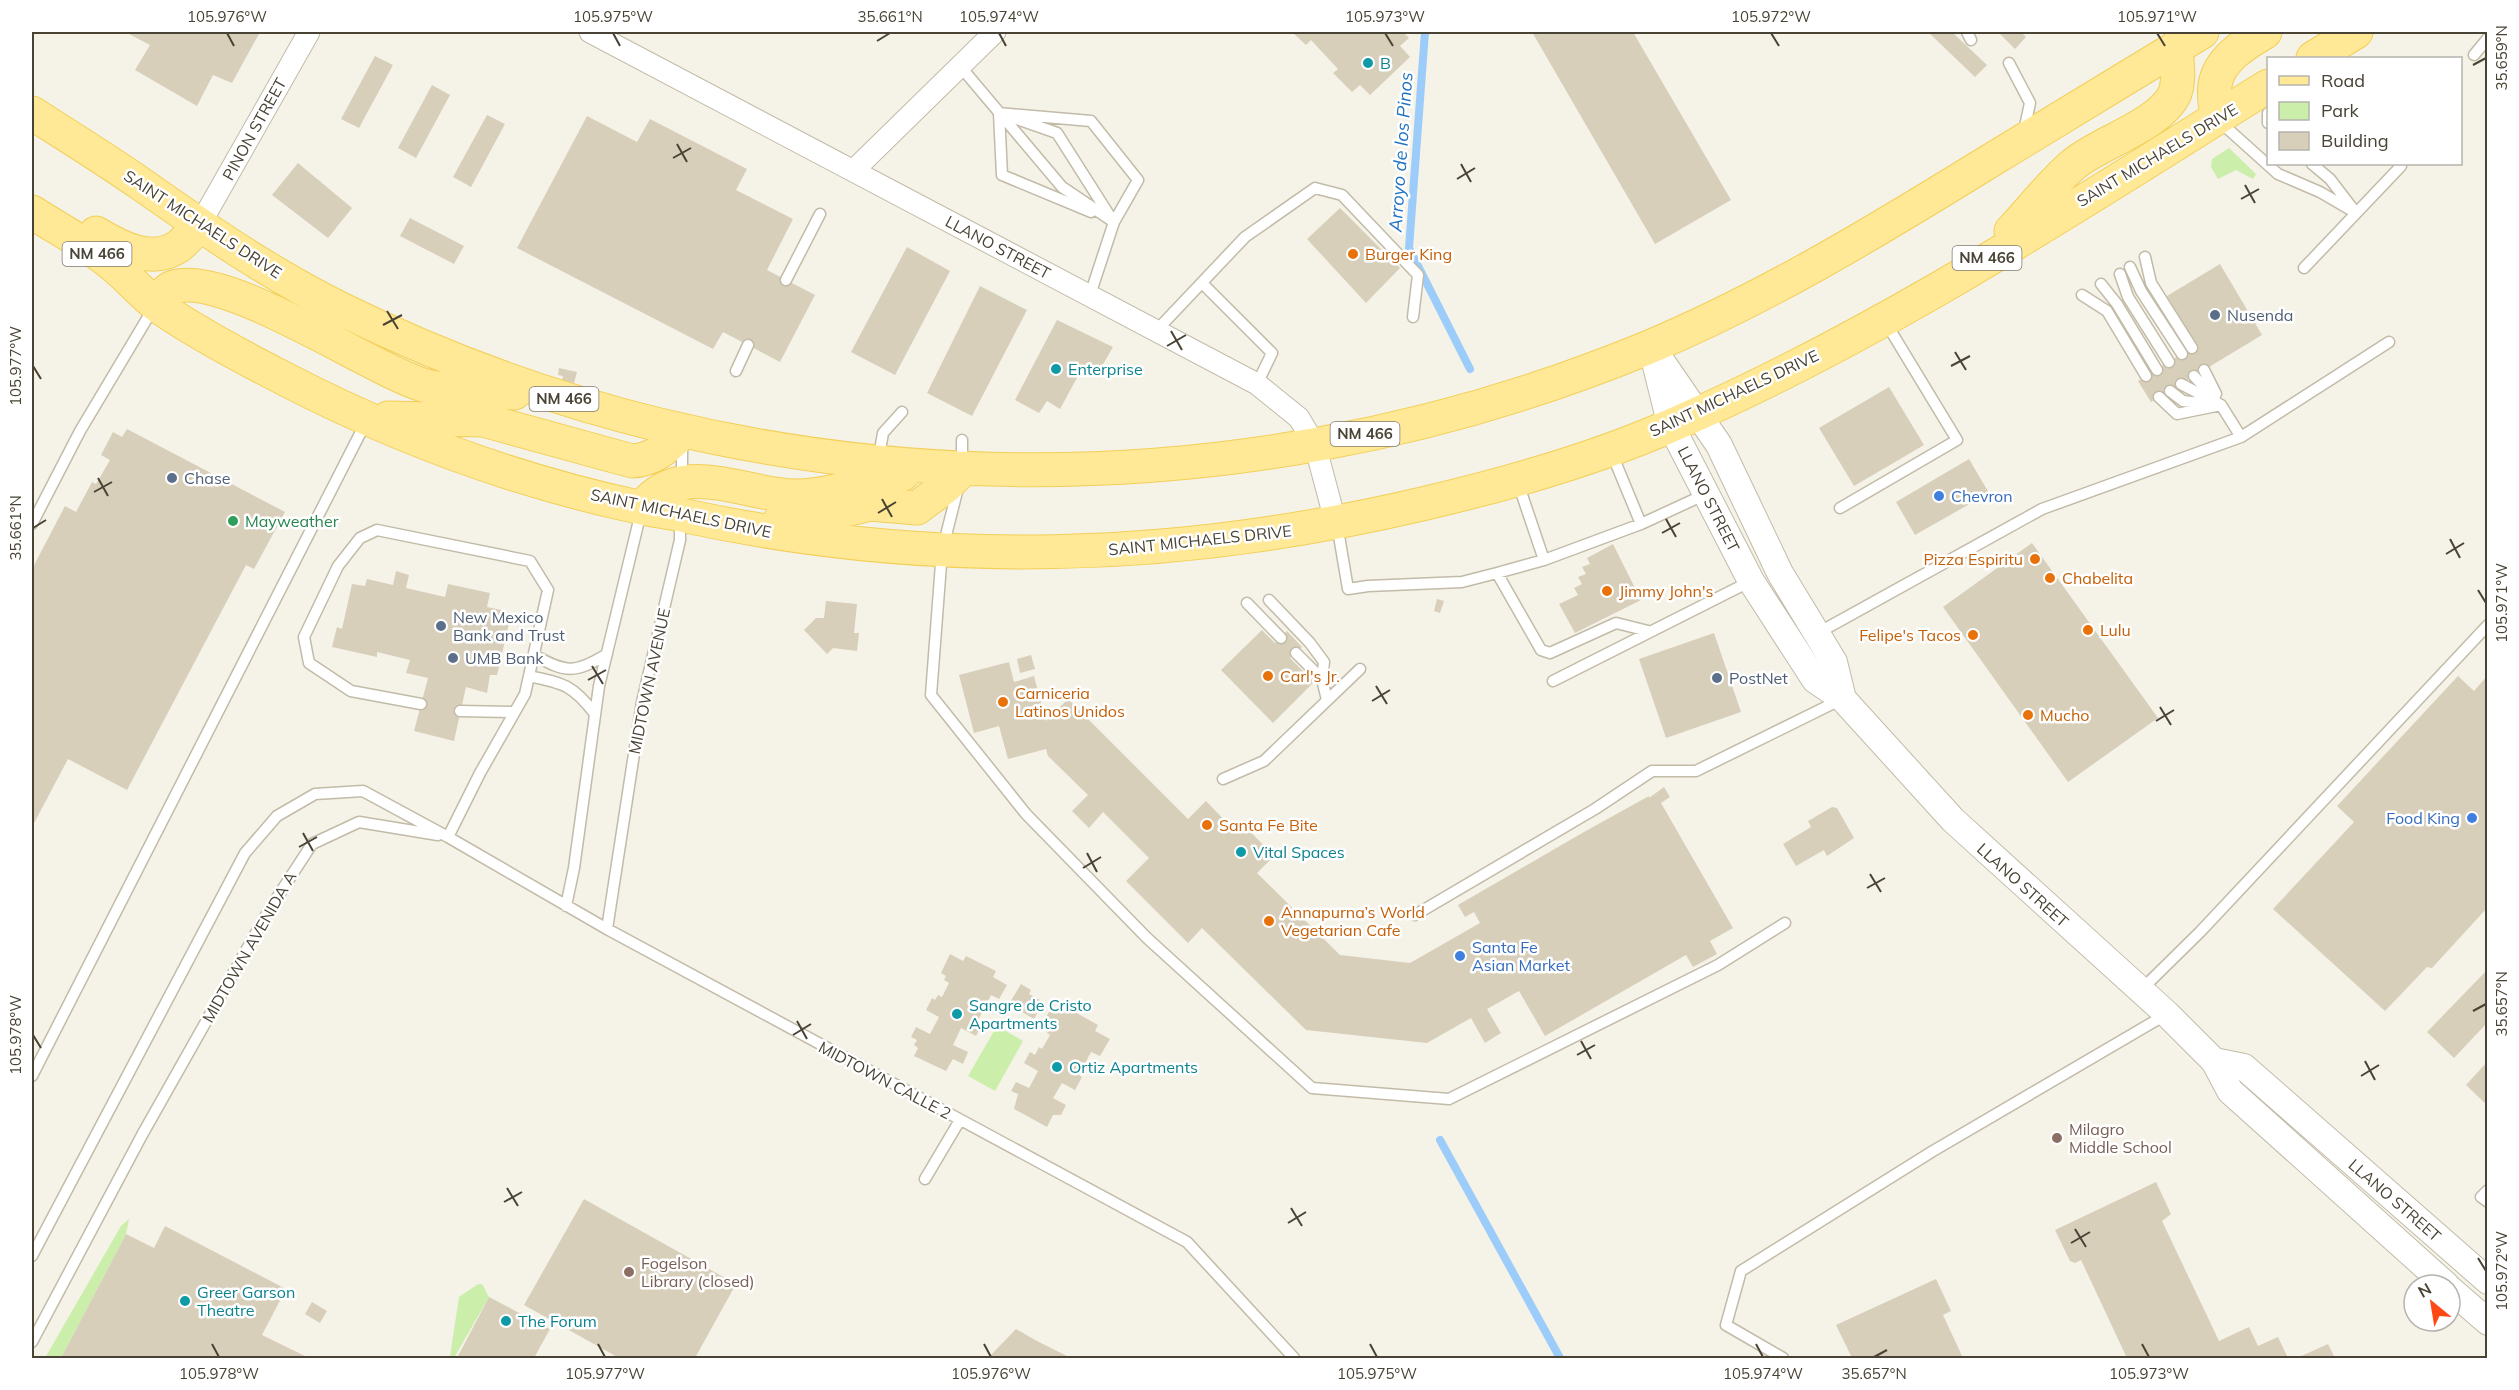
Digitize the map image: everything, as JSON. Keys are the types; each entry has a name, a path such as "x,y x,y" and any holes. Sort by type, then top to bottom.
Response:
{"main road":[{"path":"2217,118 2215,84 2221,71 2235,50 2265,32"},
{"path":"2315,57 2356,32"},
{"name":"SAINT MICHAELS DRIVE","path":"32,113 136,180 199,226 266,268 340,309 425,348 552,396 669,429 752,446 928,468 962,455 1069,470 1156,467 1316,445 1430,420 1531,389 1651,346 1808,268 2012,147 2179,37"},
{"path":"1981,262 2075,163 2152,118 2166,105 2174,95 2178,82 2179,37"},
{"name":"SAINT MICHAELS DRIVE","path":"32,212 110,262 156,304 285,379 368,418 476,462 647,481 739,528 942,551 1054,552 1146,549 1238,539 1336,524 1517,480 1684,420 1767,381 1884,321 2267,87"},
{"path":"32,192 122,249 134,252 163,252 178,247 199,226"},
{"path":"32,234 107,280 156,304 169,289 183,285 203,287 243,297 330,342 424,386 552,396"},
{"path":"368,418 483,420 632,461 647,481 665,449 669,429"},
{"path":"739,528 831,514 870,504 917,508 933,498 962,455"},
{"path":"681,499 724,484 794,496 928,468"}],"street":[{"name":"PINON STREET","path":"199,226 309,32"},
{"name":"LLANO STREET","path":"590,32 1257,384 1299,418 1316,445 1336,524"},
{"path":"854,170 995,32"},
{"name":"LLANO STREET","path":"1651,346 1684,420 1707,494 1751,581 1815,680 1843,699 1953,820 2167,1014 2214,1061 2230,1091 2377,1237 2429,1273"},
{"name":"LLANO STREET","path":"1684,420 1719,445 1780,573 1834,662 1843,699"},
{"name":"LLANO STREET","path":"2214,1061 2244,1066 2487,1281"},
{"path":"2377,1237 2402,1206"},
{"path":"2462,1299 2487,1322"}],"lane":[{"path":"2474,55 2487,38"},
{"path":"2009,63 2030,103 2026,129 2012,147"},
{"path":"960,66 1062,187 1114,222"},
{"path":"999,112 1057,133 1114,222"},
{"path":"999,112 1091,121 1138,180 1114,222 1090,295"},
{"path":"999,112 1002,175 1114,222"},
{"path":"2217,118 2267,164"},
{"path":"2268,165 2278,174 2320,192 2356,213"},
{"path":"2313,165 2330,178 2356,213"},
{"path":"2304,268 2401,166"},
{"path":"1156,330 1245,237 1315,188 1342,195 1418,275 1413,317"},
{"path":"786,280 820,214"},
{"path":"2130,267 2141,291 2187,351 2151,283 2145,257"},
{"path":"2120,274 2128,297 2169,362"},
{"path":"1202,283 1272,353 1257,384"},
{"path":"2101,284 2117,304 2157,370"},
{"path":"2082,295 2107,311 2146,376"},
{"path":"32,524 80,431 156,304"},
{"path":"1840,508 1957,440 1884,321"},
{"path":"1816,634 2042,509 2241,437 2390,342"},
{"path":"736,371 748,345"},
{"path":"2204,370 2221,405 2241,437"},
{"path":"2194,376 2221,405"},
{"path":"2181,384 2221,405"},
{"path":"2170,391 2183,401 2221,405"},
{"path":"2160,397 2177,414 2221,405"},
{"path":"878,462 883,434 902,412"},
{"path":"32,1076 368,418"},
{"name":"MIDTOWN AVENUE","path":"607,929 642,702 680,540 681,499 669,429"},
{"path":"1610,448 1641,524"},
{"path":"962,455 942,551 931,695 1026,814 1131,921 1312,1088 1449,1099 1718,965 1785,923"},
{"path":"1517,480 1544,560"},
{"path":"566,906 574,868 595,714 647,481"},
{"path":"1336,524 1348,589 1462,582 1544,560 1641,524 1707,494"},
{"path":"32,1256 245,854 278,816 315,794 363,791 448,837 525,694 548,590 530,561 377,530 360,538 338,566 304,638 309,663 351,691 421,704"},
{"path":"1497,573 1541,650 1550,653 1616,623 1648,631"},
{"path":"1553,681 1648,631 1751,581"},
{"path":"1269,600 1310,643 1324,662 1322,679 1327,700"},
{"path":"1247,603 1281,638"},
{"path":"2139,991 2200,932 2487,625"},
{"path":"1296,652 1322,679"},
{"path":"534,655 557,668 584,668 607,654"},
{"path":"1222,779 1264,761 1360,669"},
{"path":"529,675 566,684 579,693 595,714"},
{"path":"1414,915 1595,809 1652,771 1696,771 1843,699"},
{"path":"460,711 514,712"},
{"name":"MIDTOWN AVENIDA A","path":"32,1342 142,1135 268,910 312,844 359,822 448,837"},
{"name":"MIDTOWN CALLE 2","path":"448,837 607,929 1187,1242 1294,1359"},
{"path":"1783,1359 1726,1325 1741,1271 1934,1151 2167,1014"},
{"path":"925,1179 960,1120"},
{"path":"2487,1190 2481,1197 2487,1202"}],"green space":[{"path":"2229,148 2256,174 2253,179 2236,170 2218,179 2211,167 2212,159"},
{"path":"997,1026 1023,1041 995,1091 968,1076"},
{"path":"129,1219 126,1234 61,1358 45,1358 121,1226"},
{"path":"478,1284 482,1284 489,1297 454,1358 450,1356 459,1297"}],"building":[{"path":"125,32 260,32 232,83 213,75 197,106 135,70 150,45"},
{"name":"B","path":"1292,32 1403,32 1409,38 1400,46 1410,57 1370,95 1360,85 1352,92 1333,73 1338,69 1311,40 1306,45"},
{"path":"1532,32 1633,32 1731,200 1655,244"},
{"path":"1928,32 1952,32 1987,65 1975,77"},
{"path":"1998,32 2021,32 2026,37 2015,49"},
{"path":"375,56 393,65 359,128 341,119"},
{"path":"432,85 450,95 416,158 398,148"},
{"path":"487,115 505,124 471,187 453,177"},
{"path":"587,116 637,142 650,119 747,169 736,190 793,219 767,270 815,295 780,362 723,332 713,349 517,248"},
{"path":"298,163 352,208 328,238 272,195"},
{"name":"Burger King","path":"1340,208 1400,268 1366,303 1307,239"},
{"path":"410,218 464,246 454,264 400,236"},
{"path":"907,247 950,271 895,375 851,352"},
{"name":"Nusenda","path":"2220,264 2262,335 2151,402 2138,381 2196,345 2167,296"},
{"path":"980,286 1027,310 972,416 927,393"},
{"name":"Enterprise","path":"1057,320 1113,347 1098,373 1084,365 1060,409 1047,401 1039,413 1015,400"},
{"path":"559,368 577,372 574,383 562,380 563,376 558,375"},
{"path":"1889,387 1924,445 1854,486 1819,428"},
{"path":"127,429 285,512 254,569 246,565 127,790 68,759 32,827 32,569 65,506 76,512 92,482 96,484 110,460 101,455 113,432 122,437"},
{"path":"1969,459 1989,493 1915,535 1896,502"},
{"path":"2032,543 2158,718 2068,782 1943,607"},
{"name":"Jimmy John's","path":"1613,544 1641,600 1575,633 1559,604 1578,595 1574,588 1582,584 1578,577 1586,574 1582,567 1590,564 1587,558"},
{"name":"UMB Bank","path":"396,571 409,575 406,588 445,597 448,584 490,593 487,607 506,611 504,617 510,619 497,675 490,675 487,693 466,687 454,741 414,731 428,678 406,673 410,660 377,652 377,657 332,647 337,627 342,629 352,584 365,586 367,579 393,585"},
{"path":"1437,599 1444,601 1440,613 1434,611"},
{"path":"826,601 857,604 854,633 859,633 857,651 833,648 827,654 804,630 816,618 824,618"},
{"name":"Carl's Jr.","path":"1262,630 1275,643 1287,631 1302,647 1290,658 1314,682 1273,723 1221,670"},
{"path":"1714,633 1741,712 1666,738 1639,659"},
{"path":"1031,655 1035,669 1020,673 1017,659"},
{"path":"1009,662 1014,682 1034,676 1046,721 1068,699 1188,819 1206,801 1231,827 1239,820 1274,856 1257,873 1340,955 1410,963 1480,923 1474,912 1465,917 1458,905 1584,832 1649,796 1649,798 1664,787 1670,797 1661,803 1733,928 1710,941 1717,954 1693,967 1686,955 1545,1036 1519,991 1487,1009 1501,1033 1485,1043 1471,1018 1427,1043 1306,1030 1202,928 1188,943 1126,881 1149,858 1103,812 1089,828 1072,811 1088,795 1048,756 1046,749 1008,759 999,726 974,733 959,675"},
{"path":"2458,676 2474,691 2487,676 2487,908 2432,968 2427,967 2385,1011 2273,909 2354,822 2337,806"},
{"path":"1832,807 1837,808 1854,838 1827,856 1824,850 1796,866 1783,844 1811,827 1808,821"},
{"name":"Sangre de Cristo Apartments","path":"950,954 963,961 966,956 996,971 993,977 1007,985 999,999 991,995 976,1024 981,1026 976,1036 961,1028 953,1045 968,1052 963,1064 953,1059 946,1071 914,1056 918,1048 914,1045 917,1040 911,1037 916,1027 930,1034 939,1017 926,1010 932,998 935,1000 938,995 942,997 949,983 944,980 946,976 941,973"},
{"path":"2487,970 2487,1023 2454,1058 2427,1032"},
{"path":"1021,984 1031,990 1029,994 1040,1000 1036,1006 1040,1008 1034,1019 1009,1004"},
{"name":"Ortiz Apartments","path":"1052,1007 1063,1013 1066,1007 1098,1025 1095,1031 1110,1039 1100,1056 1091,1052 1079,1075 1082,1077 1075,1090 1062,1083 1053,1098 1066,1105 1061,1115 1053,1115 1047,1127 1014,1109 1018,1094 1011,1091 1016,1082 1029,1088 1038,1071 1024,1063 1030,1052 1035,1055 1039,1047 1042,1049 1050,1035 1047,1033 1049,1028 1042,1024"},
{"path":"2487,1062 2487,1105 2466,1085"},
{"path":"2156,1182 2171,1214 2162,1221 2219,1341 2249,1327 2258,1346 2278,1337 2288,1358 2127,1358 2081,1260 2075,1263 2070,1261 2055,1230"},
{"name":"Fogelson Library (closed)","path":"584,1199 736,1284 695,1358 619,1358 524,1305"},
{"name":"Greer Garson Theatre","path":"165,1226 286,1289 262,1335 309,1358 61,1358 126,1234 154,1248"},
{"path":"1936,1279 1951,1311 1943,1315 1963,1358 1852,1358 1836,1325"},
{"name":"The Forum","path":"489,1297 550,1329 534,1358 457,1358"},
{"path":"312,1302 327,1311 320,1323 305,1314"},
{"path":"1016,1329 1037,1341 1071,1358 988,1358"},
{"path":"2328,1344 2335,1358 2297,1358"}],"waterway":[{"name":"Arroyo de los Pinos","path":"1425,32 1409,248 1470,369"},
{"path":"1440,1140 1560,1358"}],"place":[{"name":"B","path":"1368,63"},
{"name":"Burger King","path":"1353,254"},
{"name":"Nusenda","path":"2215,315"},
{"name":"Enterprise","path":"1056,369"},
{"name":"Chase","path":"172,478"},
{"name":"Chevron","path":"1939,496"},
{"name":"Mayweather","path":"233,521"},
{"name":"Pizza Espiritu","path":"2035,559"},
{"name":"Chabelita","path":"2050,578"},
{"name":"Jimmy John's","path":"1607,591"},
{"name":"New Mexico Bank and Trust","path":"441,626"},
{"name":"Lulu","path":"2088,630"},
{"name":"Felipe's Tacos","path":"1973,635"},
{"name":"UMB Bank","path":"453,658"},
{"name":"Carl's Jr.","path":"1268,676"},
{"name":"PostNet","path":"1717,678"},
{"name":"Carniceria Latinos Unidos","path":"1003,702"},
{"name":"Mucho","path":"2028,715"},
{"name":"Food King","path":"2472,818"},
{"name":"Santa Fe Bite","path":"1207,825"},
{"name":"Vital Spaces","path":"1241,852"},
{"name":"Annapurna’s World Vegetarian Cafe","path":"1269,921"},
{"name":"Santa Fe Asian Market","path":"1460,956"},
{"name":"Sangre de Cristo Apartments","path":"957,1014"},
{"name":"Ortiz Apartments","path":"1057,1067"},
{"name":"Milagro Middle School","path":"2057,1138"},
{"name":"Fogelson Library (closed)","path":"629,1272"},
{"name":"Greer Garson Theatre","path":"185,1301"},
{"name":"The Forum","path":"506,1321"}]}
